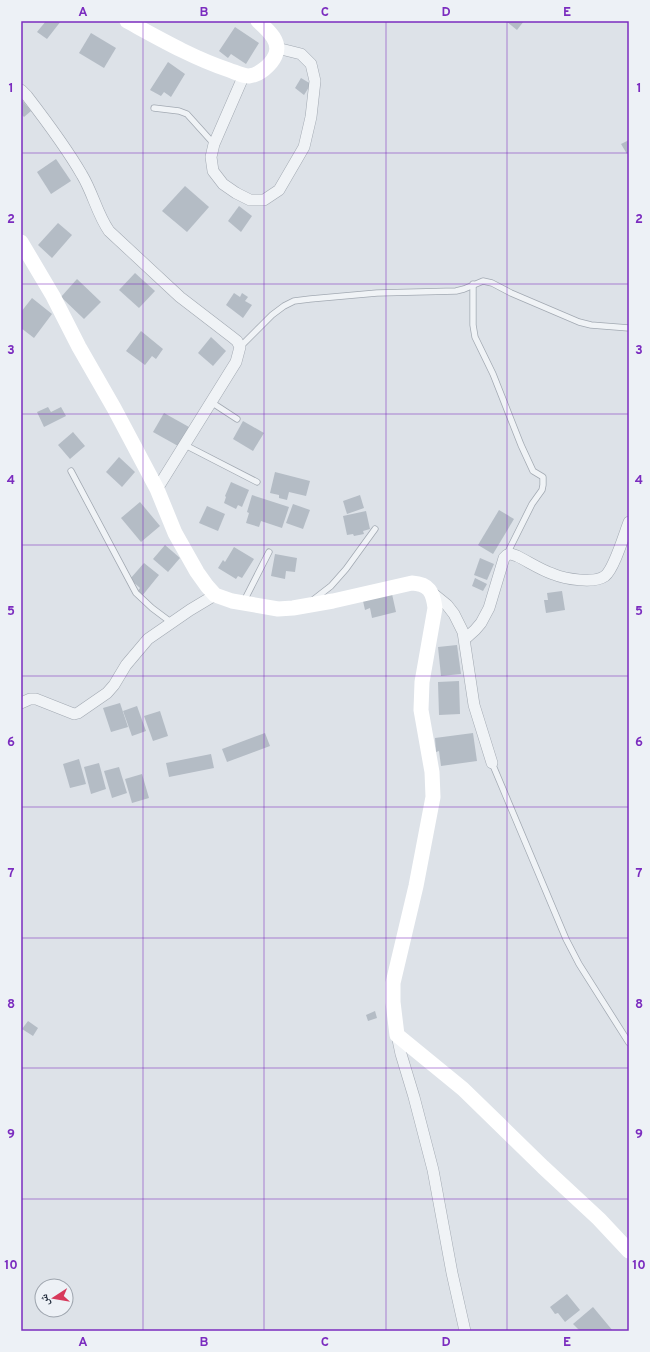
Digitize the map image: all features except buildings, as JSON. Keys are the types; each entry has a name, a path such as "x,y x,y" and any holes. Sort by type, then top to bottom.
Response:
{"street":[{"path":"127,21 171,45 217,66 250,76 257,74 268,66 274,58 277,48 275,39 259,21"},
{"path":"244,75 214,144 212,157 213,170 223,184 236,193 250,200 264,200 279,190 304,147 311,117 315,81 311,64 301,54 277,48"},
{"path":"21,90 63,143 84,177 103,222 109,231 180,297 237,341 240,347 236,362 157,489"},
{"path":"21,242 53,296 79,347 114,408 157,489 175,533 207,586 215,595 226,600 278,609 306,606 412,583 425,586 434,598 435,608 422,682 421,710 432,772 433,797 416,886 393,983 393,1002 401,1054 433,1170 452,1273 465,1331"},
{"path":"465,639 475,630 489,608 504,558 507,555 511,554 517,556 553,574 576,580 592,580 600,578 605,576 611,567 629,522"},
{"path":"430,592 447,605 460,624 465,639 474,705 492,762"},
{"path":"21,703 30,699 36,699 74,714 78,713 107,693 114,685 126,665 148,639 215,595"},
{"path":"397,1035 463,1089 599,1219 629,1251"}],"lane":[{"path":"154,108 179,111 187,114 214,144"},
{"path":"240,347 272,315 284,306 294,302 310,299 377,293 456,291 483,281 492,283 511,293 579,322 591,325 629,328"},
{"path":"473,284 473,325 476,337 533,471 543,477 542,490 532,504 507,555"},
{"path":"211,402 237,419"},
{"path":"184,445 257,482"},
{"path":"71,471 136,593 152,608 172,623"},
{"path":"306,606 332,586 375,529"},
{"path":"243,603 269,552"},
{"path":"492,762 566,939 579,964 629,1043"}]}
